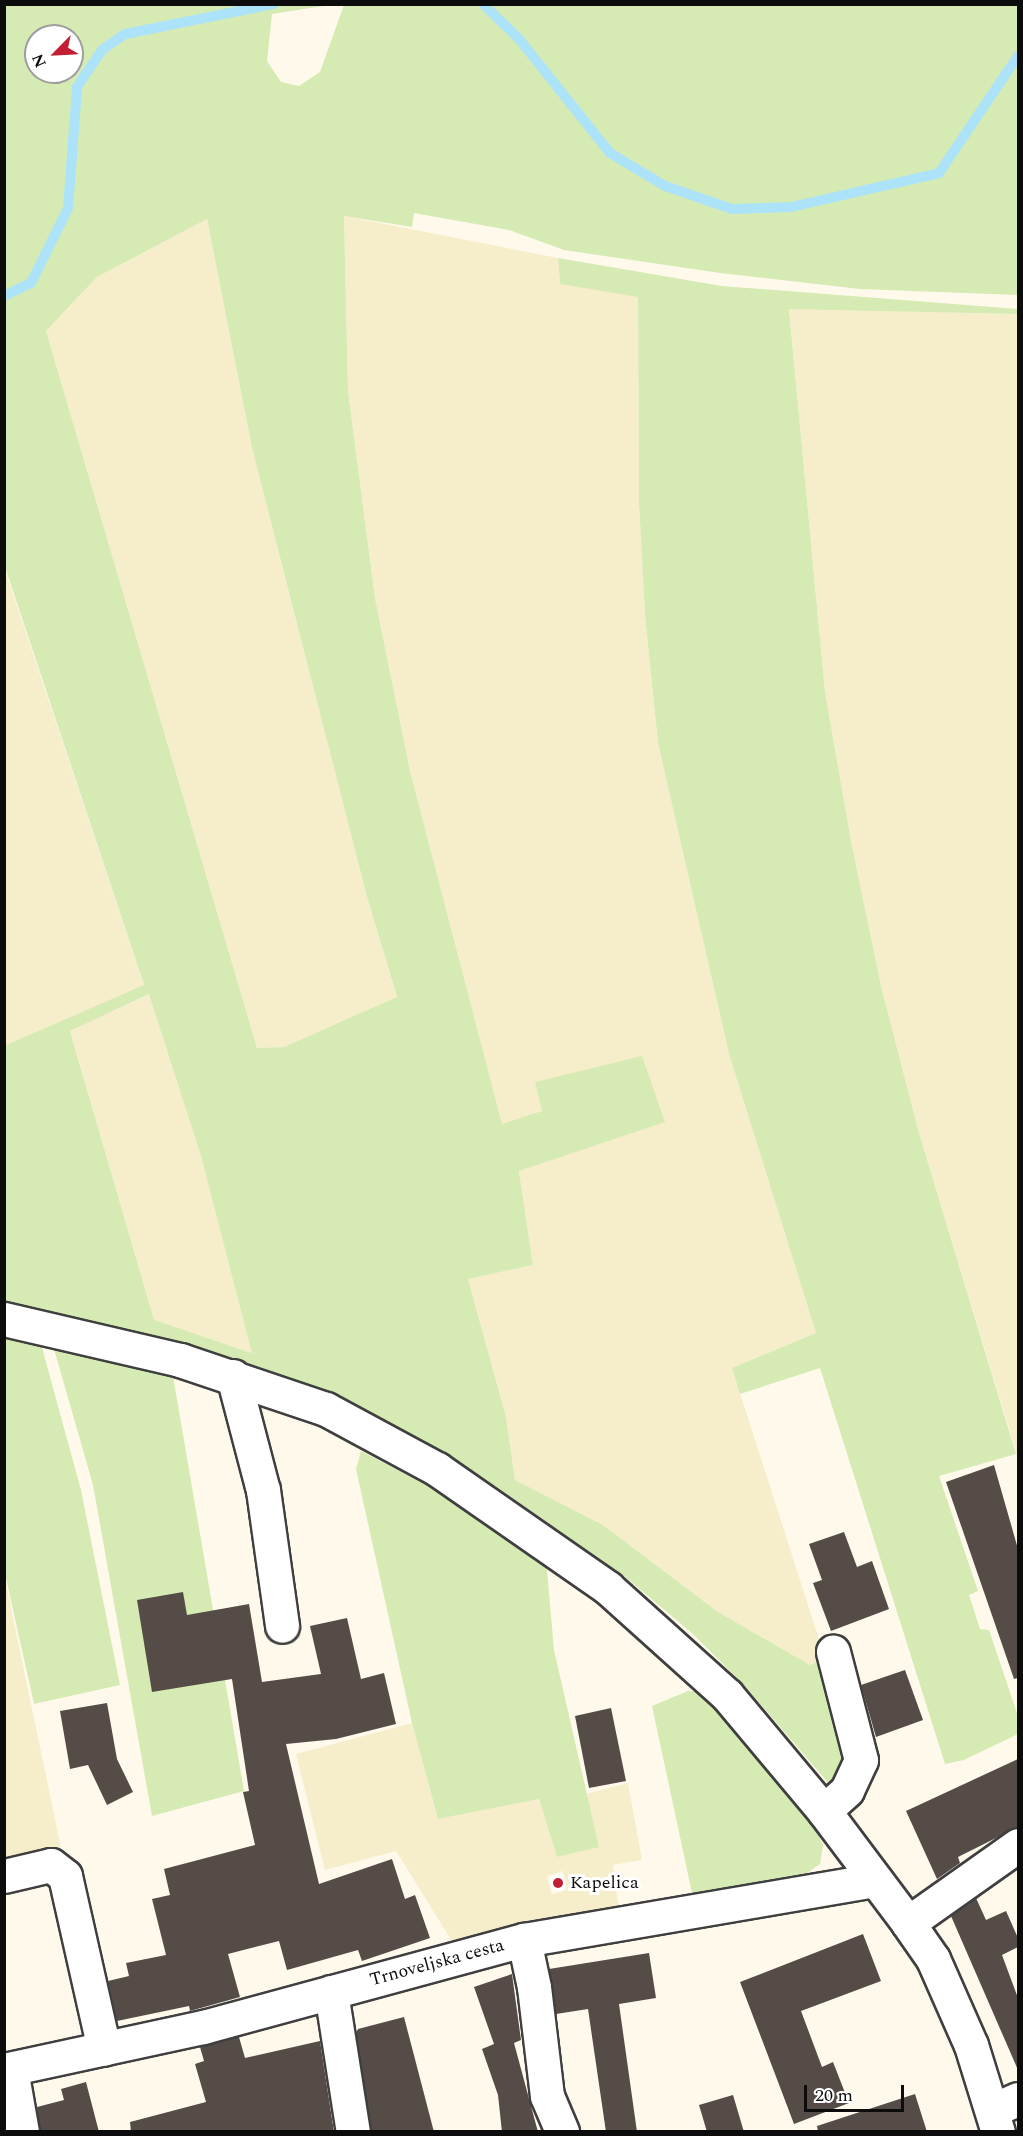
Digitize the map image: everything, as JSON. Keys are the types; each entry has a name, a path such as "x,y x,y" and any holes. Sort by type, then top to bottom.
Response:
{"street":[{"path":"4,1319 180,1360 326,1409 437,1469 608,1588 727,1695 825,1811 933,1959 1003,2114"},
{"path":"233,1376 263,1490 282,1626"},
{"path":"825,1811 848,1790 861,1760 833,1652"},
{"path":"908,1923 1018,1845"},
{"path":"4,1876 51,1865 64,1876 104,2049"},
{"name":"Trnoveljska cesta","path":"8,2070 203,2027 524,1940 875,1880"},
{"path":"524,1940 534,1987 547,2096 562,2132"},
{"path":"331,1992 353,2132"},
{"path":"8,2070 22,2132"}],"shaded area":[{"path":"344,216 558,258 560,284 638,296 639,503 645,616 658,743 729,1054 816,1333 732,1368 825,1658 810,1665 718,1612 603,1525 515,1480 506,1417 468,1279 533,1265 519,1171 664,1122 535,1082 542,1111 502,1125 410,771 375,598 348,391"},
{"path":"207,219 252,448 367,897 397,998 284,1047 257,1048 46,331 97,277"},
{"path":"789,308 1018,314 1018,1458 919,1133 881,986 851,841 825,692"},
{"path":"4,567 144,986 5,1046 4,1046"},
{"path":"150,994 201,1156 253,1353 154,1321 70,1030"},
{"path":"4,1574 61,1848 5,1859 4,1859"},
{"path":"412,1723 438,1819 539,1799 557,1857 599,1846 586,1794 628,1783 642,1860 613,1865 619,1910 455,1946 396,1851 325,1870 296,1754","holes":["563,1871 567,1890 552,1894 547,1876"]}],"green space":[{"path":"5,5 330,5 272,14 267,61 281,82 299,86 320,72 344,5 1018,5 1018,295 860,289 720,273 564,250 509,230 414,213 412,227 344,216 348,391 375,598 410,771 502,1124 542,1111 535,1082 642,1056 665,1122 519,1171 533,1265 468,1279 506,1417 515,1480 603,1525 718,1612 810,1665 825,1658 856,1761 831,1786 744,1685 693,1634 623,1575 497,1487 348,1406 263,1368 189,1345 5,1302 4,1046 144,985 5,567","holes":["207,219 252,448 367,897 397,997 284,1047 257,1048 46,331 97,277","149,994 201,1156 252,1353 154,1320 70,1031"]},
{"path":"558,258 722,286 1018,309 1018,314 789,309 825,692 851,841 881,986 919,1133 1016,1454 939,1476 978,1591 969,1595 980,1629 989,1630 1018,1716 1018,1734 964,1760 945,1764 820,1368 740,1394 732,1368 816,1333 729,1054 658,743 645,616 639,503 638,297 560,284"},
{"path":"4,1338 41,1344 81,1490 120,1685 34,1704 5,1574"},
{"path":"54,1349 86,1353 173,1376 244,1791 152,1816 93,1485"},
{"path":"361,1451 457,1501 546,1559 554,1650 599,1847 557,1857 539,1799 438,1819 412,1723 356,1469"},
{"path":"688,1691 698,1691 809,1815 823,1845 820,1864 807,1873 692,1893 652,1706"}],"building":[{"path":"994,1465 1018,1549 1018,1678 1014,1679 946,1482"},
{"path":"844,1532 857,1567 872,1561 889,1609 831,1631 813,1583 822,1580 809,1544"},
{"path":"183,1592 187,1615 249,1604 262,1682 321,1674 310,1626 347,1618 361,1679 384,1673 396,1724 336,1739 286,1744 319,1884 392,1859 405,1899 415,1895 430,1938 362,1961 358,1950 287,1970 279,1941 228,1954 240,1997 190,2011 189,2006 117,2021 108,1981 129,1976 126,1963 166,1955 152,1899 170,1895 164,1869 255,1845 243,1792 249,1791 232,1679 152,1692 137,1600"},
{"path":"905,1670 923,1720 876,1737 861,1685"},
{"path":"107,1703 117,1759 133,1792 107,1805 88,1765 70,1769 60,1711"},
{"path":"611,1708 626,1781 589,1788 575,1716"},
{"path":"1018,1759 1018,1827 958,1857 960,1863 937,1879 906,1811"},
{"path":"976,1898 986,1920 1006,1911 1018,1938 1018,1947 1002,1955 1018,1998 1018,2070 951,1916"},
{"path":"863,1934 881,1981 801,2011 822,2067 833,2062 849,2103 794,2124 740,1982"},
{"path":"649,1953 656,1998 619,2004 637,2132 606,2132 588,2009 556,2014 549,1969"},
{"path":"512,1974 521,2040 514,2043 538,2132 502,2132 498,2095 482,2049 494,2044 474,1987"},
{"path":"404,2017 434,2132 371,2132 356,2033 358,2029"},
{"path":"239,2037 245,2058 320,2041 334,2132 131,2132 130,2122 206,2102 195,2064 204,2061 200,2047"},
{"path":"86,2082 99,2132 40,2132 37,2107 64,2100 61,2089"},
{"path":"915,2094 927,2132 818,2132 817,2126"},
{"path":"733,2095 744,2132 707,2132 699,2105"}],"waterway":[{"path":"4,296 31,283 68,208 77,87 102,50 125,34 274,4"},
{"path":"483,4 519,39 610,153 665,186 732,209 791,207 939,173 1018,56"}],"place":[{"name":"Kapelica","path":"558,1883"}]}
